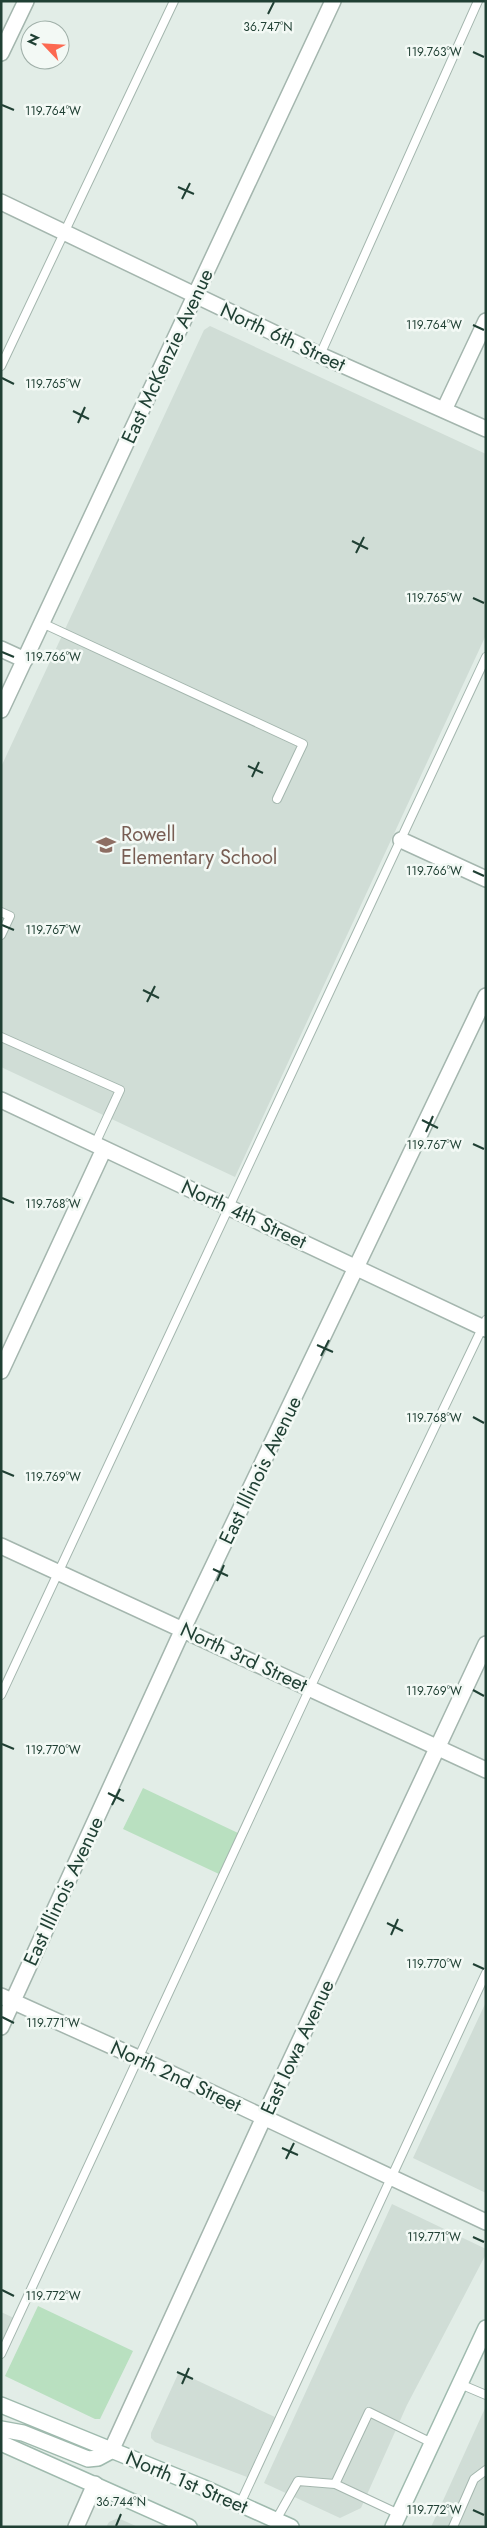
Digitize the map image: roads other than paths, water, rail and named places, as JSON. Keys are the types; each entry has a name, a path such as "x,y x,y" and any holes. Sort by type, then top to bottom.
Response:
{"street":[{"path":"1,53 26,1"},
{"name":"East McKenzie Avenue","path":"1,710 333,1"},
{"name":"North 6th Street","path":"1,202 320,355 486,429"},
{"path":"444,410 486,321"},
{"path":"1,649 25,660"},
{"path":"401,840 486,879"},
{"name":"East Illinois Avenue","path":"1,2027 7,1999 486,996"},
{"name":"North 4th Street","path":"1,1100 356,1268 485,1326"},
{"path":"1,1371 100,1146"},
{"name":"North 3rd Street","path":"1,1546 59,1571 486,1770"},
{"name":"East Iowa Avenue","path":"111,2451 264,2117 436,1747 486,1644"},
{"name":"North 2nd Street","path":"7,1999 138,2058 486,2222"},
{"path":"396,2521 486,2328"},
{"name":"North 1st Street","path":"1,2405 291,2527"},
{"path":"1,2429 23,2433 88,2458 98,2458 111,2451"},
{"path":"1,2443 185,2525"},
{"path":"76,2527 96,2484"}],"lane":[{"path":"1,366 174,1"},
{"path":"320,355 478,1"},
{"path":"42,624 303,744 277,799"},
{"path":"1,1695 486,657"},
{"path":"1,912 10,916 1,935"},
{"path":"1,1037 120,1090 100,1146"},
{"path":"1,2354 310,1688 485,1326"},
{"path":"240,2504 486,1973"},
{"path":"460,2384 486,2395"},
{"path":"335,2484 369,2412 432,2442"},
{"path":"452,2527 474,2479 486,2470"},
{"path":"276,2520 298,2481 335,2484 396,2521"}],"place":[{"name":"Rowell Elementary School","path":"106,845"}]}
